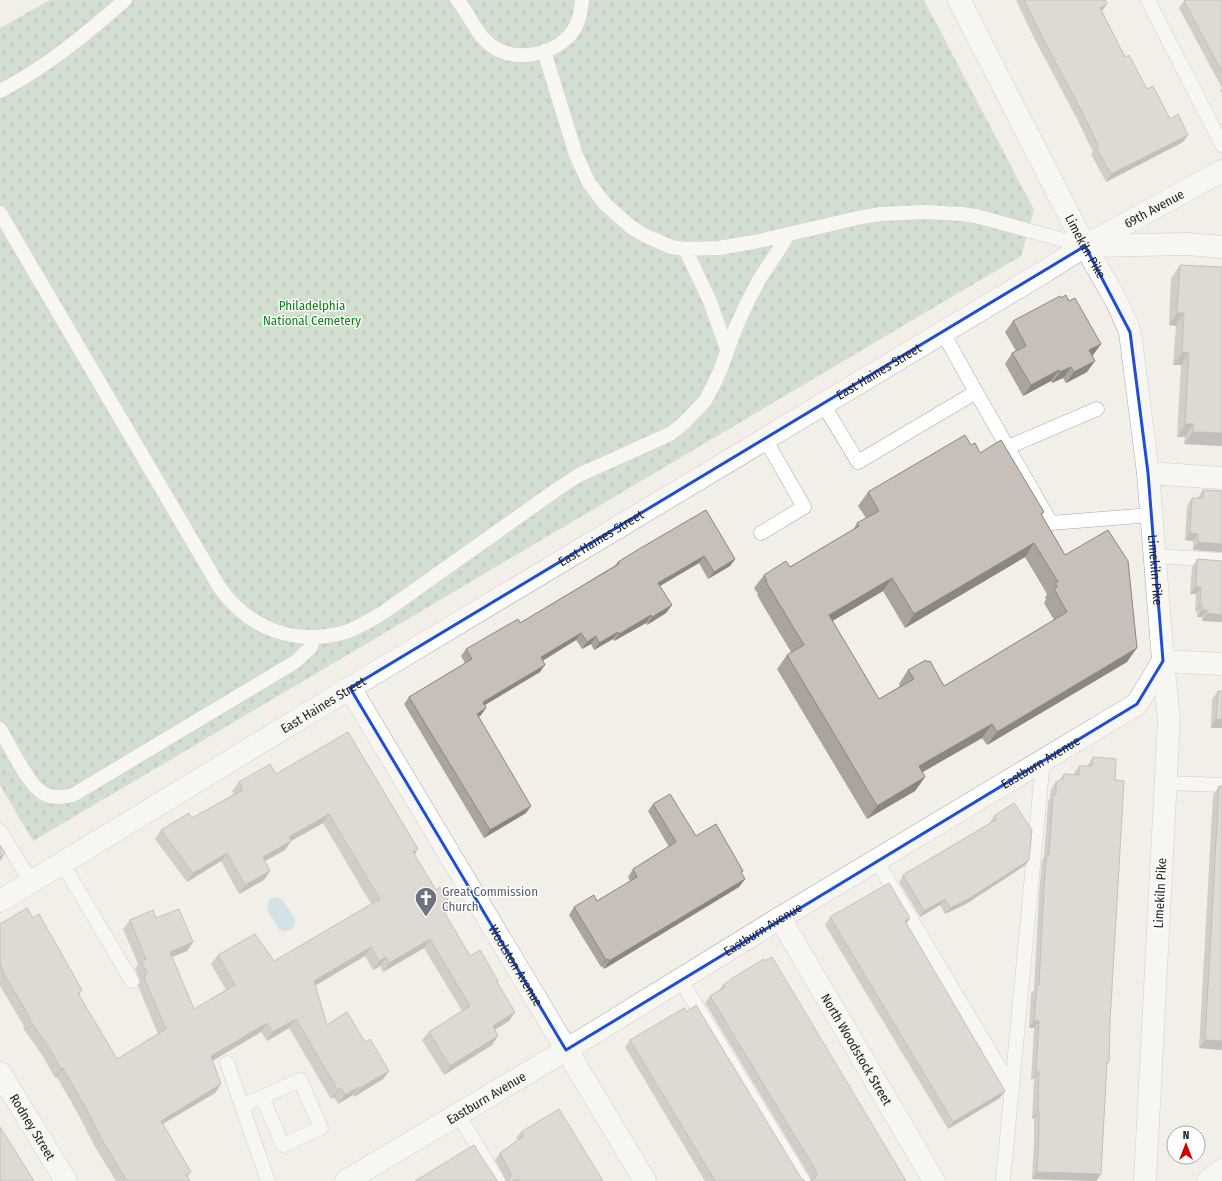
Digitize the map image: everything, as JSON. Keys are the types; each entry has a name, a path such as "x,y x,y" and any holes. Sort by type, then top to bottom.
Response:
{"street":[{"name":"Limekiln Pike","path":"959,0 1116,302 1130,332 1148,473 1169,719 1145,1181"},
{"name":"69th Avenue","path":"1086,246 1222,172"},
{"path":"1086,246 1188,244 1222,247"},
{"name":"East Haines Street","path":"0,901 350,688 1086,246"},
{"path":"1148,473 1222,478"},
{"path":"1163,661 1222,664"},
{"name":"Eastburn Avenue","path":"346,1181 566,1050 780,918 1137,704 1163,661"},
{"name":"Woolston Avenue","path":"350,688 645,1181"},
{"name":"North Woodstock Street","path":"780,918 934,1181"},
{"name":"Rodney Street","path":"0,1074 66,1181"},
{"path":"1208,1181 1222,1170"}],"lane":[{"path":"0,91 34,72 57,56 100,23 125,0"},
{"path":"457,0 481,36 494,48 504,53 518,55 531,54 556,47 567,38 576,26 582,0"},
{"path":"1148,0 1222,145"},
{"path":"544,51 576,155 583,171 597,195 631,227 671,247 685,249 733,246 862,217 881,214 925,212 976,216 1086,246"},
{"path":"0,213 220,588 228,599 252,620 266,628 299,637 315,638 347,631 360,626 384,612 567,482 593,468 670,434 683,424 705,401 713,386 741,315 758,280 788,234"},
{"path":"685,249 709,299 727,349"},
{"path":"943,333 1051,523 1151,515"},
{"path":"823,404 858,462 976,392"},
{"path":"1008,447 1097,409"},
{"path":"761,533 804,507 765,439"},
{"path":"1154,556 1222,560"},
{"path":"0,728 36,788 43,794 52,797 73,795 295,662 310,648 315,638"},
{"path":"1003,1181 1043,760"},
{"path":"1166,783 1222,785"},
{"path":"0,831 31,882"},
{"path":"876,860 1012,1089"},
{"path":"62,863 132,981"},
{"path":"680,979 803,1181"},
{"path":"227,1063 268,1181"},
{"path":"242,1106 262,1097 300,1080 321,1128 283,1145 262,1097"},
{"path":"458,1114 498,1181"}],"highlighted area":[{"path":"1085,246 1130,332 1148,473 1163,661 1137,704 566,1050 350,688"}],"green space":[{"name":"Philadelphia National Cemetery","path":"50,0 924,0 1034,210 1021,256 33,841 0,785 0,28"}],"water":[{"path":"276,897 282,899 295,919 295,925 287,931 279,929 267,910 268,901 271,898"}],"building":[{"path":"1024,0 1105,0 1107,4 1100,8 1125,57 1129,55 1147,89 1153,86 1170,119 1178,114 1188,135 1111,174 1096,147 1098,145 1082,112"},
{"path":"1222,0 1222,72 1184,1"},
{"path":"1180,265 1222,267 1222,433 1193,432 1193,424 1185,424 1189,353 1182,352 1184,313 1177,313"},
{"path":"1066,295 1069,301 1075,298 1101,344 1089,350 1095,361 1074,372 1071,367 1060,372 1059,370 1031,385 1012,353 1026,346 1013,321 1060,296 1061,298"},
{"path":"965,435 971,445 975,443 980,453 1001,440 1044,512 1041,514 1065,555 1108,530 1128,561 1137,648 997,732 992,724 919,766 925,777 877,806 787,655 804,645 766,582 767,581 764,575 786,561 790,567 859,526 857,523 879,511 868,492","holes":["1034,543 1058,582 1055,583 1057,587 1054,589 1067,612 944,686 930,661 927,662 926,660 908,670 914,679 879,699 829,615 892,578 914,614"]},
{"path":"1203,490 1222,491 1222,544 1198,542 1198,534 1190,533 1192,498 1203,498"},
{"path":"706,510 735,559 714,572 704,556 658,583 672,605 652,617 651,615 619,634 618,632 599,643 596,636 587,642 581,633 541,657 545,665 483,702 486,708 477,714 531,806 490,830 409,697 472,659 466,649 518,619 520,623 619,564 618,562 639,549"},
{"path":"1197,559 1222,561 1222,615 1207,613 1207,610 1202,610 1202,604 1200,604 1201,587 1196,587"},
{"path":"1218,691 1222,691 1222,720 1216,719"},
{"path":"348,732 418,849 413,852 436,890 440,887 451,906 443,910 470,956 480,950 515,1012 493,1026 498,1036 450,1066 429,1032 470,1006 430,939 389,963 386,957 379,961 371,947 314,981 327,1025 347,1012 365,1042 370,1039 389,1071 345,1095 341,1088 338,1090 296,1019 273,1032 267,1023 211,1056 221,1084 161,1121 191,1172 186,1175 190,1181 127,1181 101,1138 63,1068 61,1069 50,1049 29,1019 30,1018 6,978 0,964 0,924 27,908 33,918 39,914 82,990 78,993 117,1059 166,1029 144,978 147,972 141,961 146,959 130,920 153,910 156,918 179,909 193,942 170,952 194,1009 235,985 218,955 255,934 274,961 380,899 329,814 289,837 291,841 263,857 270,871 245,885 227,853 193,873 161,830 189,813 192,818 243,790 239,782 270,764 276,774"},
{"path":"1093,757 1116,759 1115,780 1124,781 1109,1062 1107,1062 1101,1174 1037,1172 1039,1135 1039,1071 1036,1073 1039,1021 1034,1021 1037,985 1039,985 1044,886 1047,852 1049,855 1053,795 1056,795 1056,782 1063,779 1064,774 1079,775 1079,766 1092,766"},
{"path":"1219,786 1222,786 1222,1041 1205,1040"},
{"path":"670,794 696,836 716,824 743,871 741,872 745,879 609,961 608,959 606,960 574,907 594,895 597,901 637,877 633,869 676,842 653,804"},
{"path":"1014,803 1032,830 1029,860 970,898 950,908 945,899 924,911 903,875 997,819 994,816"},
{"path":"0,845 5,853 0,857"},
{"path":"889,883 910,918 905,921 1005,1091 953,1122 830,917"},
{"path":"772,957 906,1181 812,1181 817,1174 815,1169 710,996 724,988 723,985 734,977 764,959 764,961"},
{"path":"696,1005 801,1178 805,1181 715,1181 630,1040 684,1008 686,1012"},
{"path":"559,1109 603,1181 518,1181 517,1179 514,1181 507,1181 511,1174 500,1153 524,1136 521,1132"},
{"path":"0,1127 34,1181 0,1181"},
{"path":"474,1145 498,1181 415,1181"}],"place":[{"name":"Great Commission Church","path":"426,918"}]}
